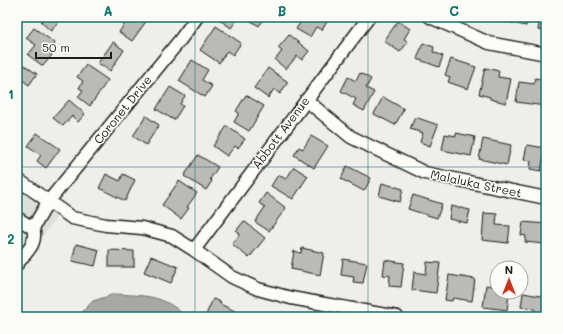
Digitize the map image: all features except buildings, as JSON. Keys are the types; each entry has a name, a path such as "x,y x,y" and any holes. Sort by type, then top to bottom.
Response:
{"street":[{"name":"Coronet Drive","path":"33,228 48,202 197,17"},
{"name":"Abbott Avenue","path":"194,250 369,17"},
{"path":"430,17 489,43 546,54"},
{"name":"Malaluka Street","path":"306,100 351,137 425,173 546,198"},
{"path":"17,179 72,218 106,225 142,228 172,236 232,278 258,289 291,298 397,317"},
{"path":"17,219 33,228 35,236 34,241 17,264"}],"shaded area":[{"path":"17,186 58,215 17,271"},
{"path":"115,294 145,296 161,300 178,309 186,317 77,317 93,301"}]}
